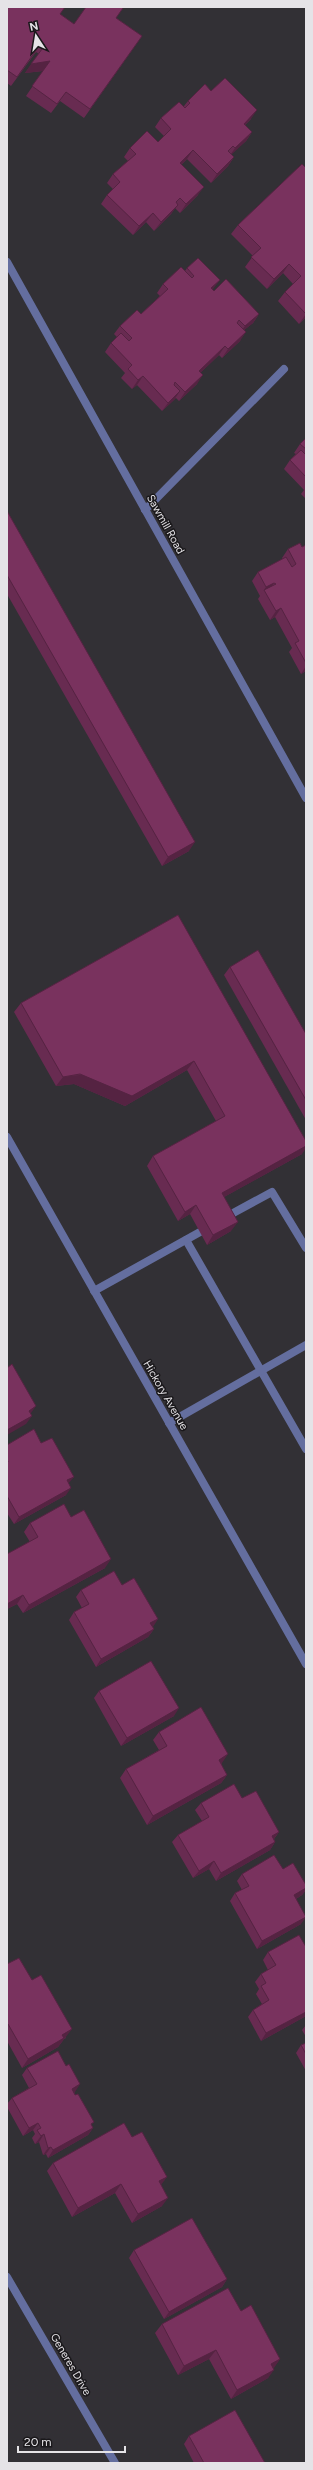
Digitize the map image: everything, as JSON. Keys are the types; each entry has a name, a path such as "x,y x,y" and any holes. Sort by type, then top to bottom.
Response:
{"street":[{"name":"Sawmill Road","path":"7,262 306,798"},
{"path":"145,510 284,369"},
{"name":"Hickory Avenue","path":"7,1137 306,1664"},
{"path":"224,1218 272,1192 306,1248"},
{"path":"94,1291 200,1232"},
{"path":"186,1240 306,1449"},
{"path":"170,1423 306,1345"},
{"name":"Generes Drive","path":"7,2277 115,2463"}],"building":[{"path":"7,7 65,7 60,14 74,24 86,7 121,7 123,8 116,18 142,36 90,109 66,92 57,104 32,86 50,61 31,64 45,45 42,42 17,77 7,70"},
{"path":"225,78 257,110 244,124 252,132 235,148 233,146 228,151 234,157 217,174 193,150 180,163 204,187 186,204 180,198 176,202 178,205 161,222 153,213 139,226 107,195 120,182 113,174 136,154 130,148 147,131 158,142 171,129 161,118 179,102 185,108 190,103 188,101 205,84 211,91"},
{"path":"302,164 306,168 306,314 285,292 301,276 289,264 274,279 251,257 261,248 238,225"},
{"path":"198,258 220,280 211,288 214,291 226,279 259,314 245,326 239,320 237,323 246,332 228,349 225,346 199,371 203,375 185,392 175,382 174,385 180,391 168,403 143,376 138,380 128,369 132,365 111,343 121,333 129,341 132,338 120,326 137,310 141,314 168,289 163,284 181,267 192,278 194,276 187,268"},
{"path":"306,438 306,449 300,444"},
{"path":"301,450 306,455 306,477 290,460"},
{"path":"7,511 195,842 168,857 7,575"},
{"path":"300,543 302,547 306,545 306,663 295,643 299,641 281,608 276,611 264,590 276,584 274,583 266,587 258,572 286,557 292,567 296,564 288,549"},
{"path":"178,915 306,1141 306,1146 222,1193 238,1222 213,1235 196,1205 185,1212 153,1156 225,1116 194,1061 132,1096 80,1074 63,1077 21,1003"},
{"path":"258,950 306,1034 306,1100 230,967"},
{"path":"12,1364 36,1406 29,1411 32,1416 7,1430 7,1368"},
{"path":"34,1429 41,1443 52,1438 74,1477 67,1480 71,1488 19,1517 7,1496 7,1445"},
{"path":"64,1504 71,1517 84,1510 111,1559 29,1605 23,1595 7,1604 7,1554 38,1537 30,1523"},
{"path":"114,1571 122,1585 134,1578 158,1619 150,1623 154,1629 101,1659 74,1612 89,1604 81,1590"},
{"path":"151,1661 179,1708 127,1738 99,1691"},
{"path":"201,1707 228,1754 219,1760 227,1775 153,1816 126,1769 167,1746 159,1732"},
{"path":"234,1784 242,1798 256,1791 279,1832 272,1836 275,1842 221,1873 214,1861 199,1871 178,1835 209,1817 201,1803"},
{"path":"274,1855 283,1869 293,1863 306,1885 306,1888 294,1895 306,1917 262,1941 235,1893 249,1886 242,1874"},
{"path":"299,1935 306,1947 306,2012 266,2033 253,2010 269,2000 261,1986 266,1983 261,1974 276,1965 268,1952"},
{"path":"19,1958 32,1980 41,1975 72,2029 62,2035 64,2038 28,2059 7,2024 7,1964"},
{"path":"306,2043 306,2054 301,2045"},
{"path":"58,2051 66,2066 69,2064 80,2084 72,2089 75,2095 78,2094 94,2122 91,2124 93,2128 53,2150 51,2147 48,2148 44,2134 41,2136 37,2130 41,2128 38,2123 29,2128 12,2098 37,2084 27,2068"},
{"path":"124,2123 132,2137 142,2132 167,2177 159,2181 168,2198 138,2214 121,2184 78,2208 53,2163"},
{"path":"192,2218 227,2279 169,2312 134,2250"},
{"path":"228,2288 241,2311 251,2305 280,2359 271,2364 274,2370 237,2390 216,2350 184,2366 162,2324"},
{"path":"235,2410 265,2463 204,2463 189,2436"}]}
